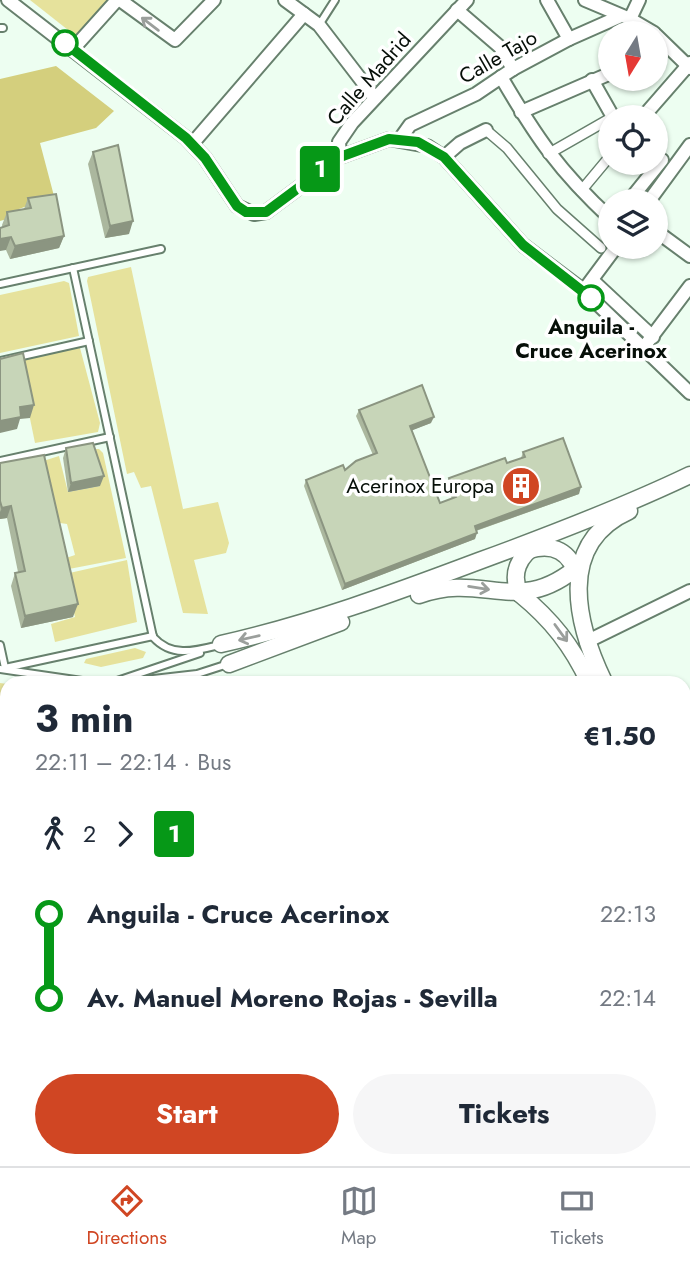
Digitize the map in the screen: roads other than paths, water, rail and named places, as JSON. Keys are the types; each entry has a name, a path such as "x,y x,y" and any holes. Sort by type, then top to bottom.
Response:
{"street":[{"path":"8,0 192,144 237,206 246,212 266,212 340,157 375,143 400,139 427,146 444,157 523,245 588,286 653,337"},
{"path":"73,49 119,0 175,40 214,0"},
{"path":"285,0 319,25 375,98"},
{"name":"Calle Madrid","path":"340,157 339,142 375,98 467,0"},
{"path":"547,0 569,39"},
{"path":"585,0 606,5 631,21"},
{"path":"625,18 639,0"},
{"path":"457,10 500,47 513,69"},
{"path":"192,144 304,14"},
{"name":"Calle Tajo","path":"400,139 410,125 475,94 513,69 569,39 625,18"},
{"path":"654,105 689,66 668,46"},
{"path":"501,77 548,154 598,207"},
{"path":"521,112 598,77"},
{"path":"592,80 606,105"},
{"path":"548,154 598,125"},
{"path":"444,157 460,143 485,130 507,148 557,209 598,245"},
{"path":"658,189 690,145"},
{"path":"668,165 673,169"},
{"path":"581,191 598,171"},
{"path":"668,240 690,256"},
{"path":"588,286 607,259"},
{"path":"588,286 642,348 689,392"},
{"path":"642,348 690,286"},
{"path":"221,644 293,627 445,574 612,509 690,475"},
{"path":"601,676 586,642 580,615 578,572 591,543 613,520 690,486"},
{"path":"445,574 480,567 528,550 586,526 612,509"},
{"path":"578,572 566,554 546,546 528,550 516,572 520,594 553,623 575,654 586,676"},
{"path":"229,664 438,588 467,586 520,594 539,590 578,572"},
{"path":"586,642 690,591"}],"lane":[{"path":"319,25 335,0"},
{"path":"0,284 161,249"},
{"path":"73,268 153,636 159,644 180,653 221,644"},
{"path":"0,361 89,341"},
{"path":"0,461 110,438"},
{"path":"2,668 153,636"},
{"path":"131,676 221,644"},
{"path":"0,645 2,668"},
{"path":"189,676 229,664"},
{"path":"2,668 52,676"},
{"path":"180,676 197,674"}],"place":[{"name":"Anguila - Cruce Acerinox","path":"591,298"},
{"name":"Acerinox Europa","path":"521,486"}]}
